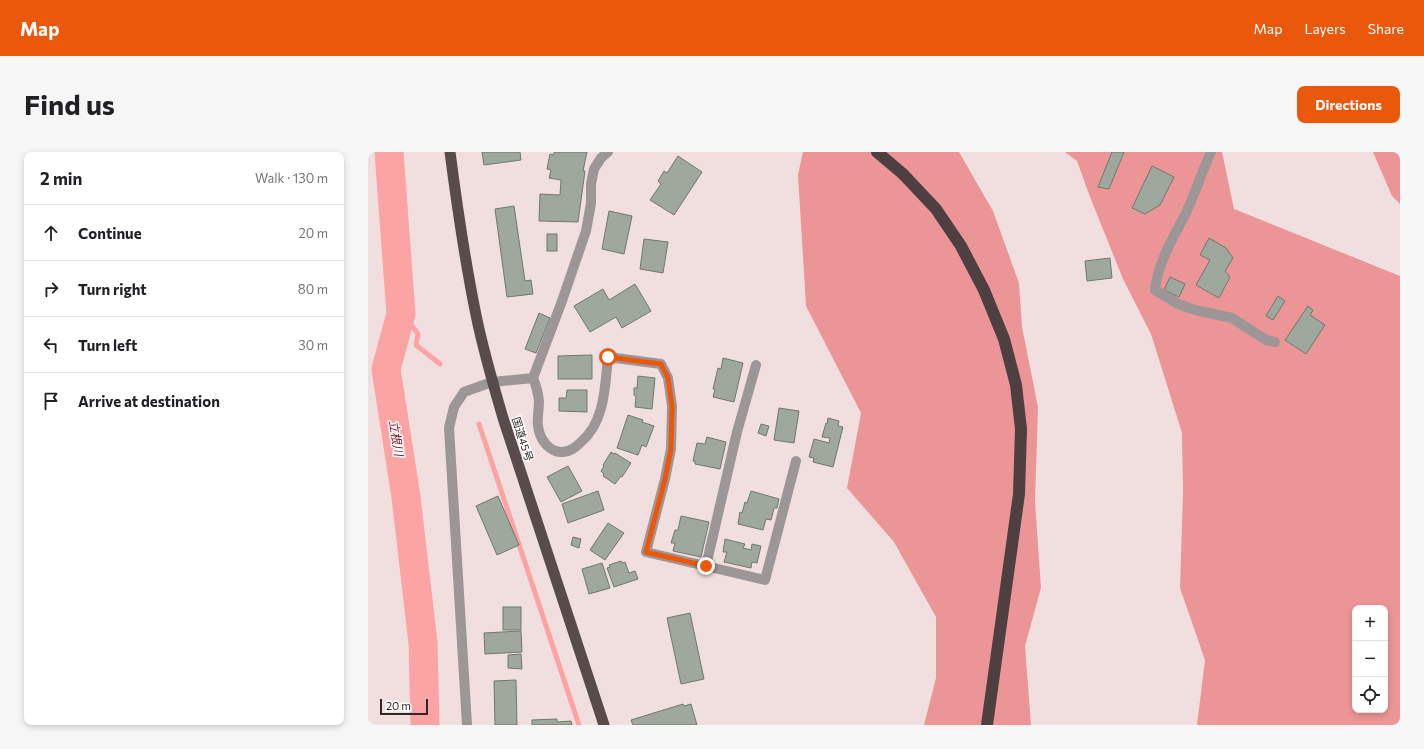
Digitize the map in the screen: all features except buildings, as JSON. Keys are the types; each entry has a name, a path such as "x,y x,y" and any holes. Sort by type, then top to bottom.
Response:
{"highway":[{"name":"国道45号","path":"450,152 460,226 476,315 492,382 604,725"},
{"path":"877,152 903,174 936,209 962,246 984,290 1004,339 1016,385 1021,429 1019,494 987,725"}],"street":[{"path":"608,152 601,158 594,169 591,184 591,203 586,231 533,378 538,392 539,403 537,419 541,436 548,448 560,452 571,450 585,439 596,424 602,406 608,357 661,364 668,378 672,406 671,449 665,479 646,552 764,580 796,461"},
{"path":"1211,152 1186,211 1161,261 1156,276 1154,290 1178,304 1195,310 1232,318 1266,340 1275,342"},
{"path":"706,566 737,432 756,365"},
{"path":"467,725 448,428 454,407 464,392 492,382 533,378"}],"shaded area":[{"path":"803,152 959,152 993,211 1019,283 1022,327 1038,407 1035,501 1041,588 1025,646 1031,725 924,725 936,678 936,617 894,542 847,488 861,413 806,306 798,175"},
{"path":"1065,152 1222,152 1234,209 1400,276 1400,725 1197,725 1205,660 1180,588 1183,493 1182,433 1151,334 1123,279 1077,161"},
{"path":"1373,152 1400,152 1400,204 1392,196"}],"waterway":[{"name":"立根川","path":"389,152 401,314 386,369 406,497 423,643 425,725"},
{"path":"401,314 418,334 416,345 440,364"},
{"path":"479,424 579,725"}],"route":[{"path":"608,357 661,364 668,378 672,406 671,449 665,479 646,552 706,566"}]}
